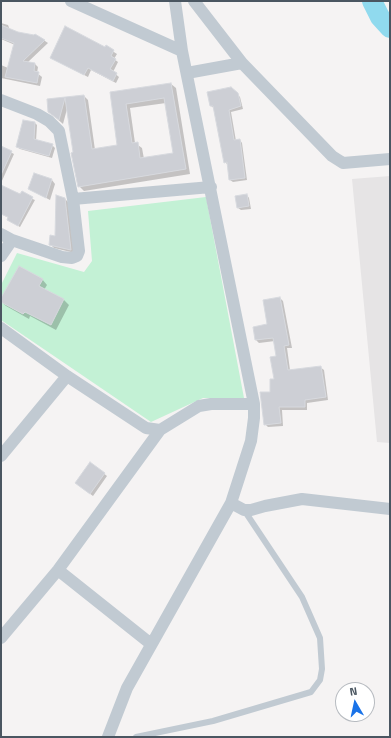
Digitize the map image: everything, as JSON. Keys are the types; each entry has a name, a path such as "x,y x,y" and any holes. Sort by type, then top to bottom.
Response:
{"street":[{"path":"71,1 182,51"},
{"path":"108,737 127,688 232,504 251,442 254,404 222,251 211,187 182,51 175,1"},
{"path":"194,1 242,63 332,156 343,163 390,159"},
{"path":"187,73 242,63"},
{"path":"1,100 37,114 49,121 59,131 73,199 79,251 77,256 72,258 62,257 12,240 1,234"},
{"path":"73,199 211,187"},
{"path":"1,256 12,240"},
{"path":"1,328 127,417 146,428 160,430"},
{"path":"1,456 67,376"},
{"path":"1,638 58,570 160,430 199,406 211,404 254,404"},
{"path":"232,504 244,510 251,510 273,504 302,499 390,509"},
{"path":"58,570 151,644"}],"lane":[{"path":"136,737 213,721 311,692 320,680 322,669 320,638 302,597 244,510"}],"shaded area":[{"path":"390,176 390,443 377,442 352,179"}],"green space":[{"path":"206,197 244,398 203,398 151,422 1,320 1,285 17,253 84,272 92,261 88,211"}],"building":[{"path":"1,25 18,32 35,34 45,40 23,61 35,63 34,71 39,72 37,83 5,77 14,43 1,38"},
{"path":"65,26 105,47 106,45 114,50 111,56 116,59 110,69 117,73 113,81 88,68 84,75 50,58"},
{"path":"171,83 186,169 78,187 71,153 73,152 65,98 59,120 48,112 47,99 84,95 92,149 117,145 110,92","holes":["164,98 173,153 140,158 138,142 132,143 126,104"]},
{"path":"231,87 238,93 241,106 229,110 234,140 240,139 245,178 229,180 227,162 224,163 213,106 210,106 207,92"},
{"path":"23,120 35,122 34,139 53,144 49,156 16,147"},
{"path":"1,146 12,151 1,175"},
{"path":"34,173 52,179 46,198 28,189"},
{"path":"1,185 20,194 22,191 33,197 18,226 7,220 8,217 1,214"},
{"path":"247,194 249,206 237,208 235,196"},
{"path":"56,195 65,198 71,250 49,245 50,235 55,236"},
{"path":"19,266 43,279 39,286 64,299 51,325 25,312 23,314 1,302 1,298"},
{"path":"280,297 289,345 284,346 288,370 321,366 326,397 305,400 305,407 279,407 281,423 264,425 260,392 270,392 270,379 274,379 270,357 276,356 273,338 255,340 253,327 267,324 263,300"},
{"path":"90,462 105,473 90,494 75,483"}],"waterway":[{"path":"372,1 380,17 390,28"}]}
